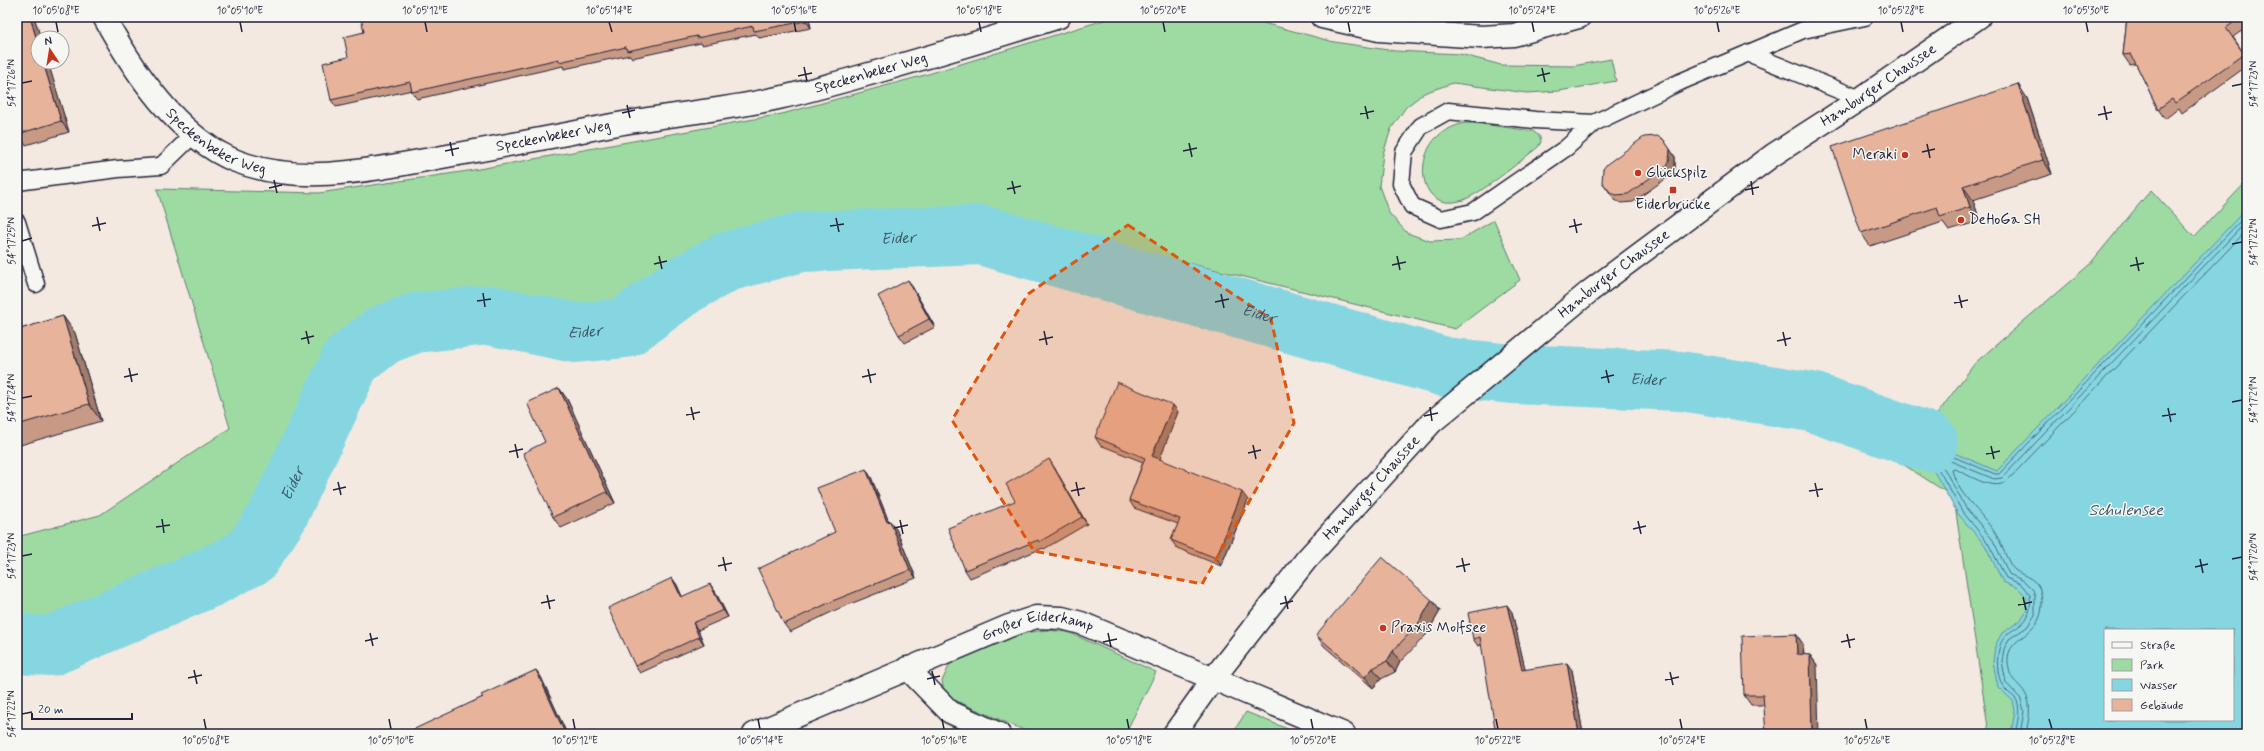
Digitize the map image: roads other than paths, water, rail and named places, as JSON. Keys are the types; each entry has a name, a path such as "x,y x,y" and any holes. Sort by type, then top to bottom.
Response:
{"street":[{"name":"Speckenbeker Weg","path":"104,17 120,46 148,86 193,135 236,160 279,172 322,174 363,171 550,138 647,118 727,108 780,98 920,60 1059,17"},
{"path":"1322,17 1379,30 1482,37 1514,35 1579,17"},
{"name":"Hamburger Chaussee","path":"1174,734 1212,680 1306,560 1432,423 1574,303 1773,155 1860,99 1979,17"},
{"name":"Großer Eiderkamp","path":"754,734 907,668 1009,626 1036,617 1055,618 1081,623 1212,680 1344,734"},
{"path":"907,668 950,712 999,734"}],"lane":[{"path":"1594,123 1535,120 1448,111 1421,126 1404,152 1401,184 1412,206 1441,219 1473,212 1566,148 1594,123 1680,82 1803,30 1864,17"},
{"path":"1748,53 1860,99"},
{"path":"17,182 118,169 161,166 193,135"},
{"path":"17,222 36,284"}],"water":[{"name":"Schulensee","path":"2247,208 2247,734 2011,734 2015,710 2013,701 1998,687 1993,662 1995,646 2002,633 2020,621 2027,610 2026,596 2018,588 2003,582 1985,545 1958,514 1923,452 1928,442 1997,471"}],"waterway":[{"name":"Eider","path":"17,644 51,646 208,578 251,556 278,515 351,360 383,335 415,323 489,315 575,333 625,328 684,285 726,262 801,242 981,235 1445,367 1512,374 1681,381 1812,402 1928,442"}],"place":[{"name":"Meraki","path":"1905,155"},
{"name":"Glückspilz","path":"1638,173"},
{"name":"Eiderbrücke","path":"1673,190"},
{"name":"DeHoGa SH","path":"1961,220"},
{"name":"Praxis Molfsee","path":"1383,628"}]}
